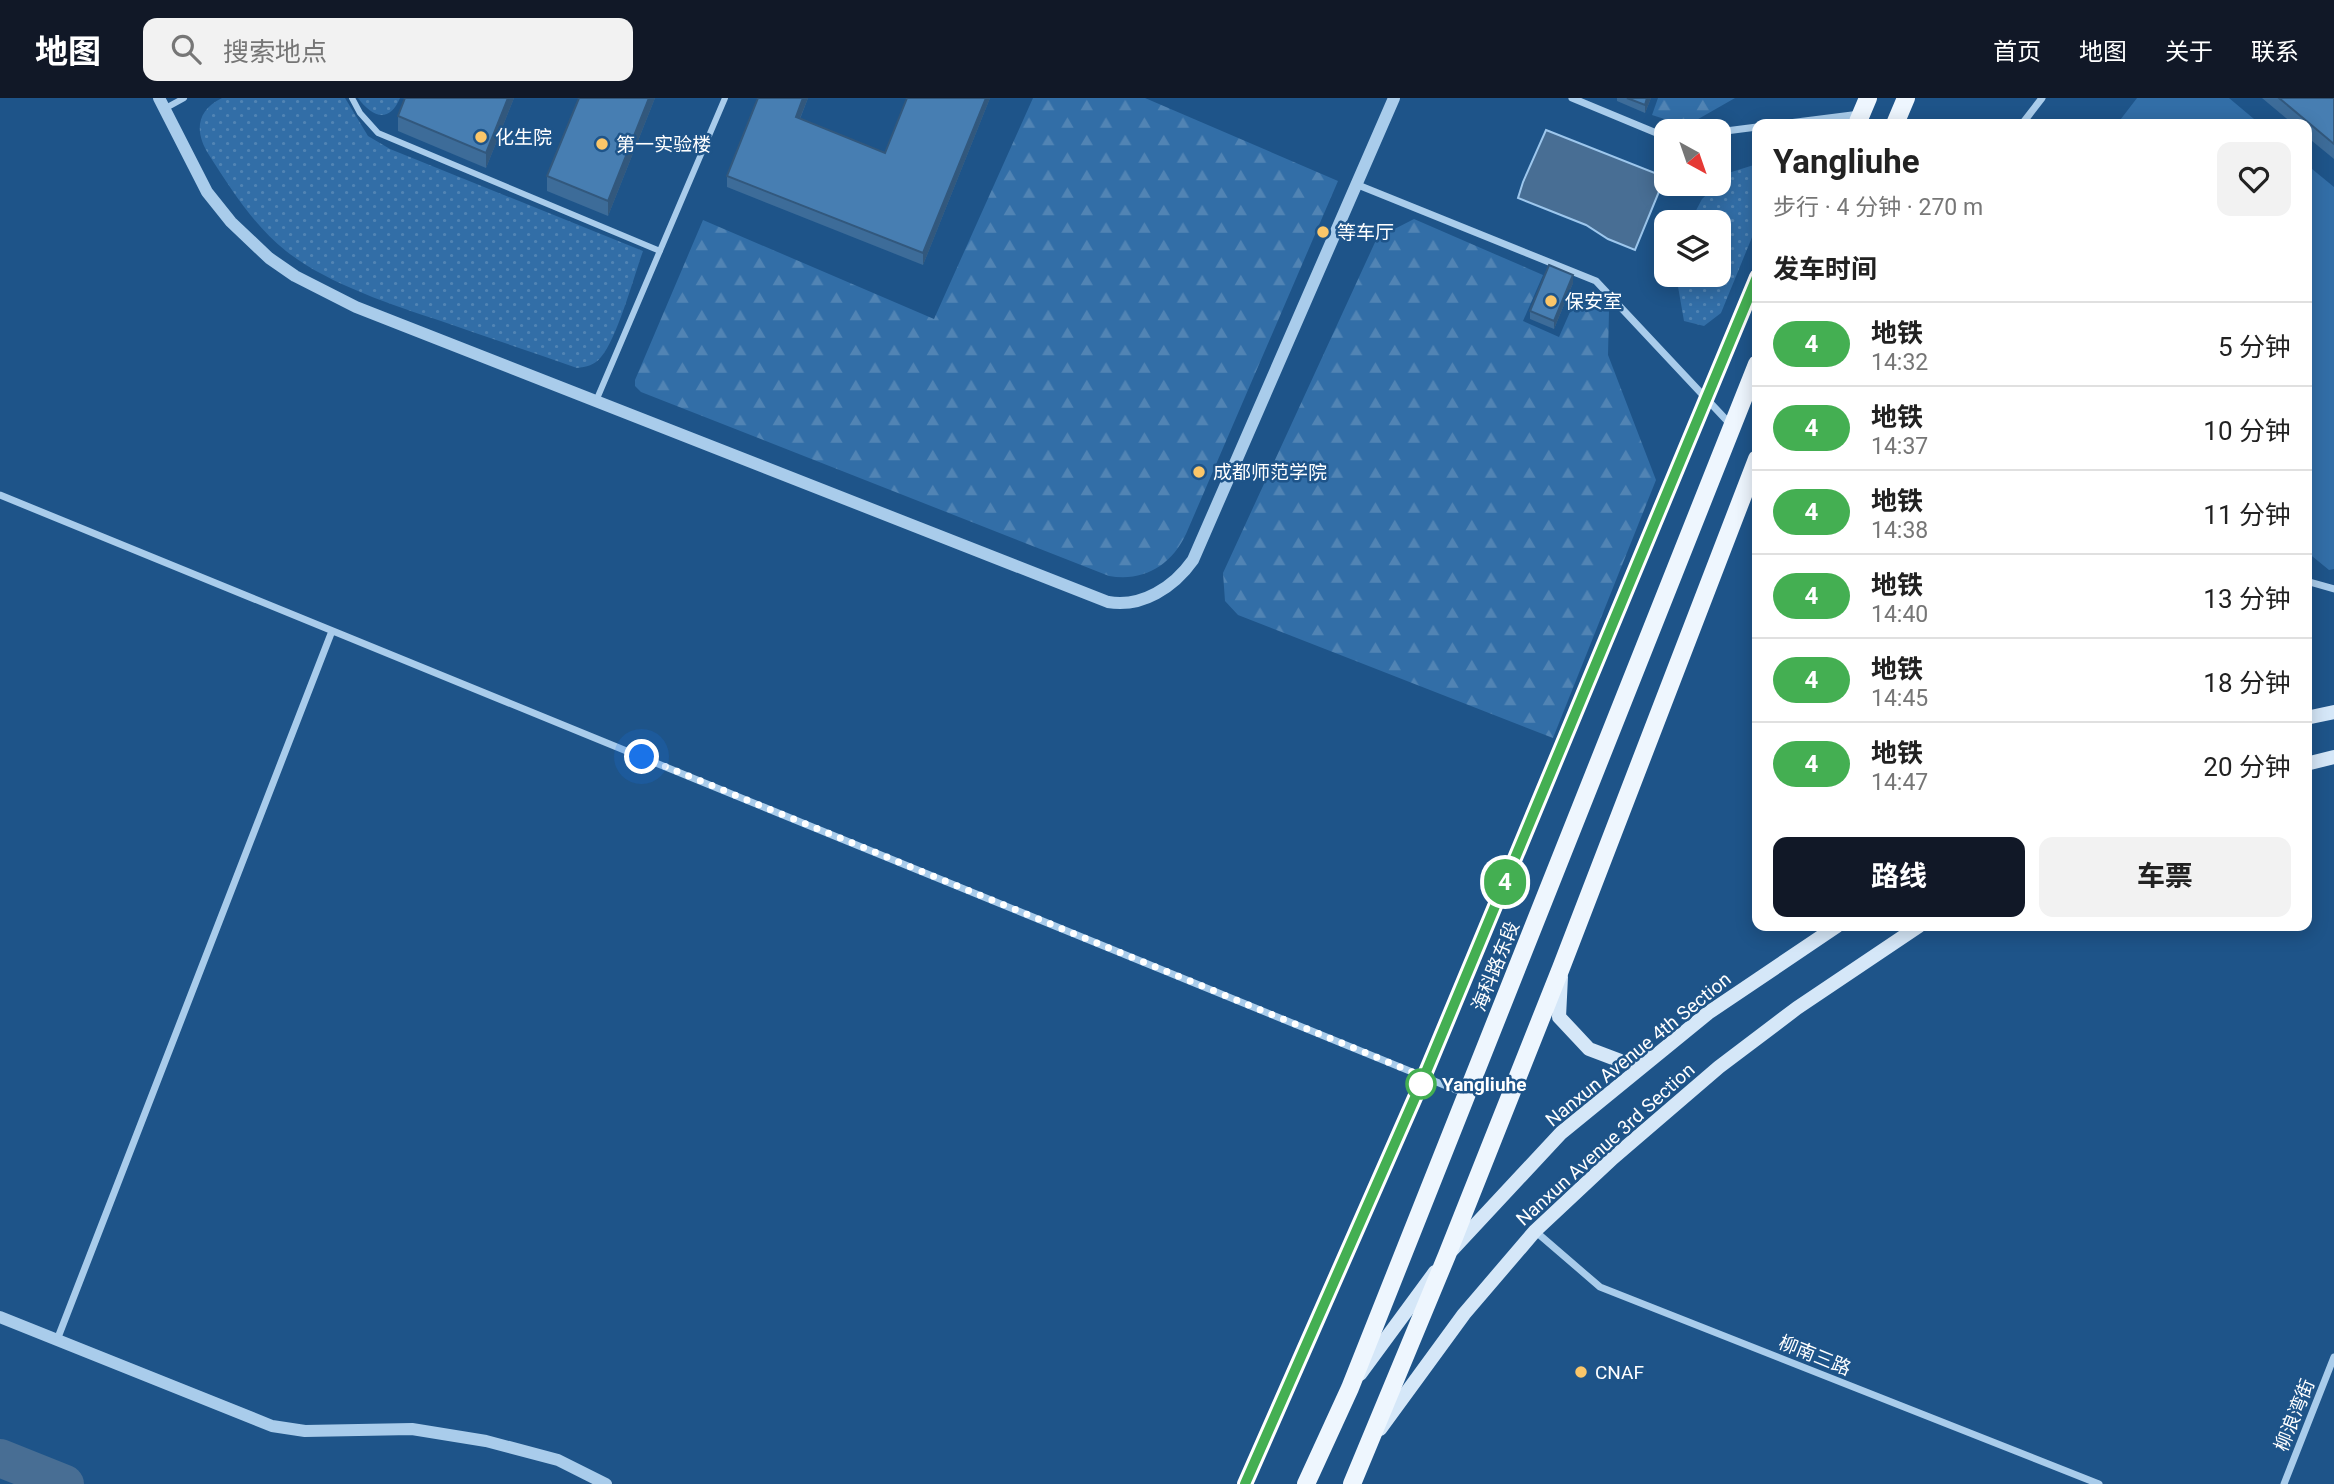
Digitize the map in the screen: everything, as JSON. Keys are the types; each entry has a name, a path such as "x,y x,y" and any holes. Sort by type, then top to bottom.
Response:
{"main road":[{"path":"1897,119 1906,98"},
{"name":"海科路东段","path":"1306,1484 1350,1388 1752,377"},
{"path":"1352,1484 1561,968 1752,471"},
{"path":"2312,718 2334,712"},
{"path":"2312,762 2334,757"},
{"name":"Nanxun Avenue 4th Section","path":"1350,1388 1447,1255 1560,1133 1708,1013 1830,931"},
{"name":"Nanxun Avenue 3rd Section","path":"1369,1445 1464,1314 1535,1231 1613,1158 1719,1067 1797,1008 1912,931"},
{"path":"1561,968 1559,1017 1589,1049 1626,1063 1663,1049"}],"street":[{"path":"184,98 162,104 207,192 231,222 269,258 295,276 356,307 1119,604 1141,600 1177,579 1196,553 1394,98"},
{"path":"352,98 360,113 378,133 660,251"},
{"path":"596,401 725,98"},
{"path":"1572,98 1654,132"},
{"path":"2026,119 2042,98"},
{"path":"1815,119 1862,112"},
{"path":"1731,130 1752,128"},
{"path":"1358,185 1596,281 1732,425"},
{"path":"0,495 1466,1094"},
{"path":"2312,582 2334,589"},
{"path":"57,1340 332,631"},
{"name":"柳南三路","path":"1535,1231 1600,1287 2076,1480 2099,1484"},
{"path":"0,1317 272,1426 305,1431 412,1429 486,1441 558,1460 606,1484"},
{"name":"柳浪湾街","path":"2284,1484 2334,1357"}],"green space":[{"path":"222,98 345,98 368,136 390,149 643,251 619,322 607,348 596,362 577,368 381,300 302,263 274,241 253,219 204,147 200,131 202,116 213,103"},
{"path":"358,98 400,98 391,112 380,115 369,110"},
{"path":"1033,98 1145,98 1338,181 1186,534 1164,563 1144,574 1109,576 641,392 635,386 635,380 703,220 934,319"},
{"path":"1658,98 1735,98 1698,119 1664,119 1652,115"},
{"path":"2137,98 2229,98 2254,119 2121,119"},
{"path":"1752,166 1752,237 1721,313 1704,326 1684,321 1678,287 1731,287 1731,210 1696,210 1705,196 1731,196 1731,172"},
{"path":"2312,169 2334,187 2334,569 2329,570 2312,556"},
{"path":"1414,219 1543,275 1523,321 1559,337 1577,296 1609,311 1608,355 1656,480 1553,738 1238,615 1225,601 1223,573 1377,238"}],"shaded area":[{"path":"1546,130 1654,173 1654,196 1657,196 1635,250 1608,239 1586,225 1518,198"}],"building":[{"name":"化生院","path":"405,98 508,98 486,153 398,116"},
{"name":"第一实验楼","path":"579,98 649,98 608,201 547,176"},
{"path":"758,98 803,98 796,117 885,153 907,98 986,98 923,253 727,176"},
{"path":"1627,98 1647,98 1645,105"},
{"path":"2279,98 2334,98 2334,144 2312,126 2312,119 2304,119"},
{"name":"保安室","path":"1549,265 1573,275 1554,321 1530,311"}],"waterway":[{"path":"0,1458 65,1484"}],"metro line":[{"name":"4","path":"1245,1484 1421,1084 1752,289"}],"place":[{"name":"化生院","path":"481,137"},
{"name":"第一实验楼","path":"602,144"},
{"name":"等车厅","path":"1323,232"},
{"name":"保安室","path":"1551,301"},
{"name":"成都师范学院","path":"1199,472"},
{"name":"Yangliuhe","path":"1421,1084"},
{"name":"CNAF","path":"1581,1372"}],"route":[{"path":"642,757 1415,1073 1421,1084"}]}
